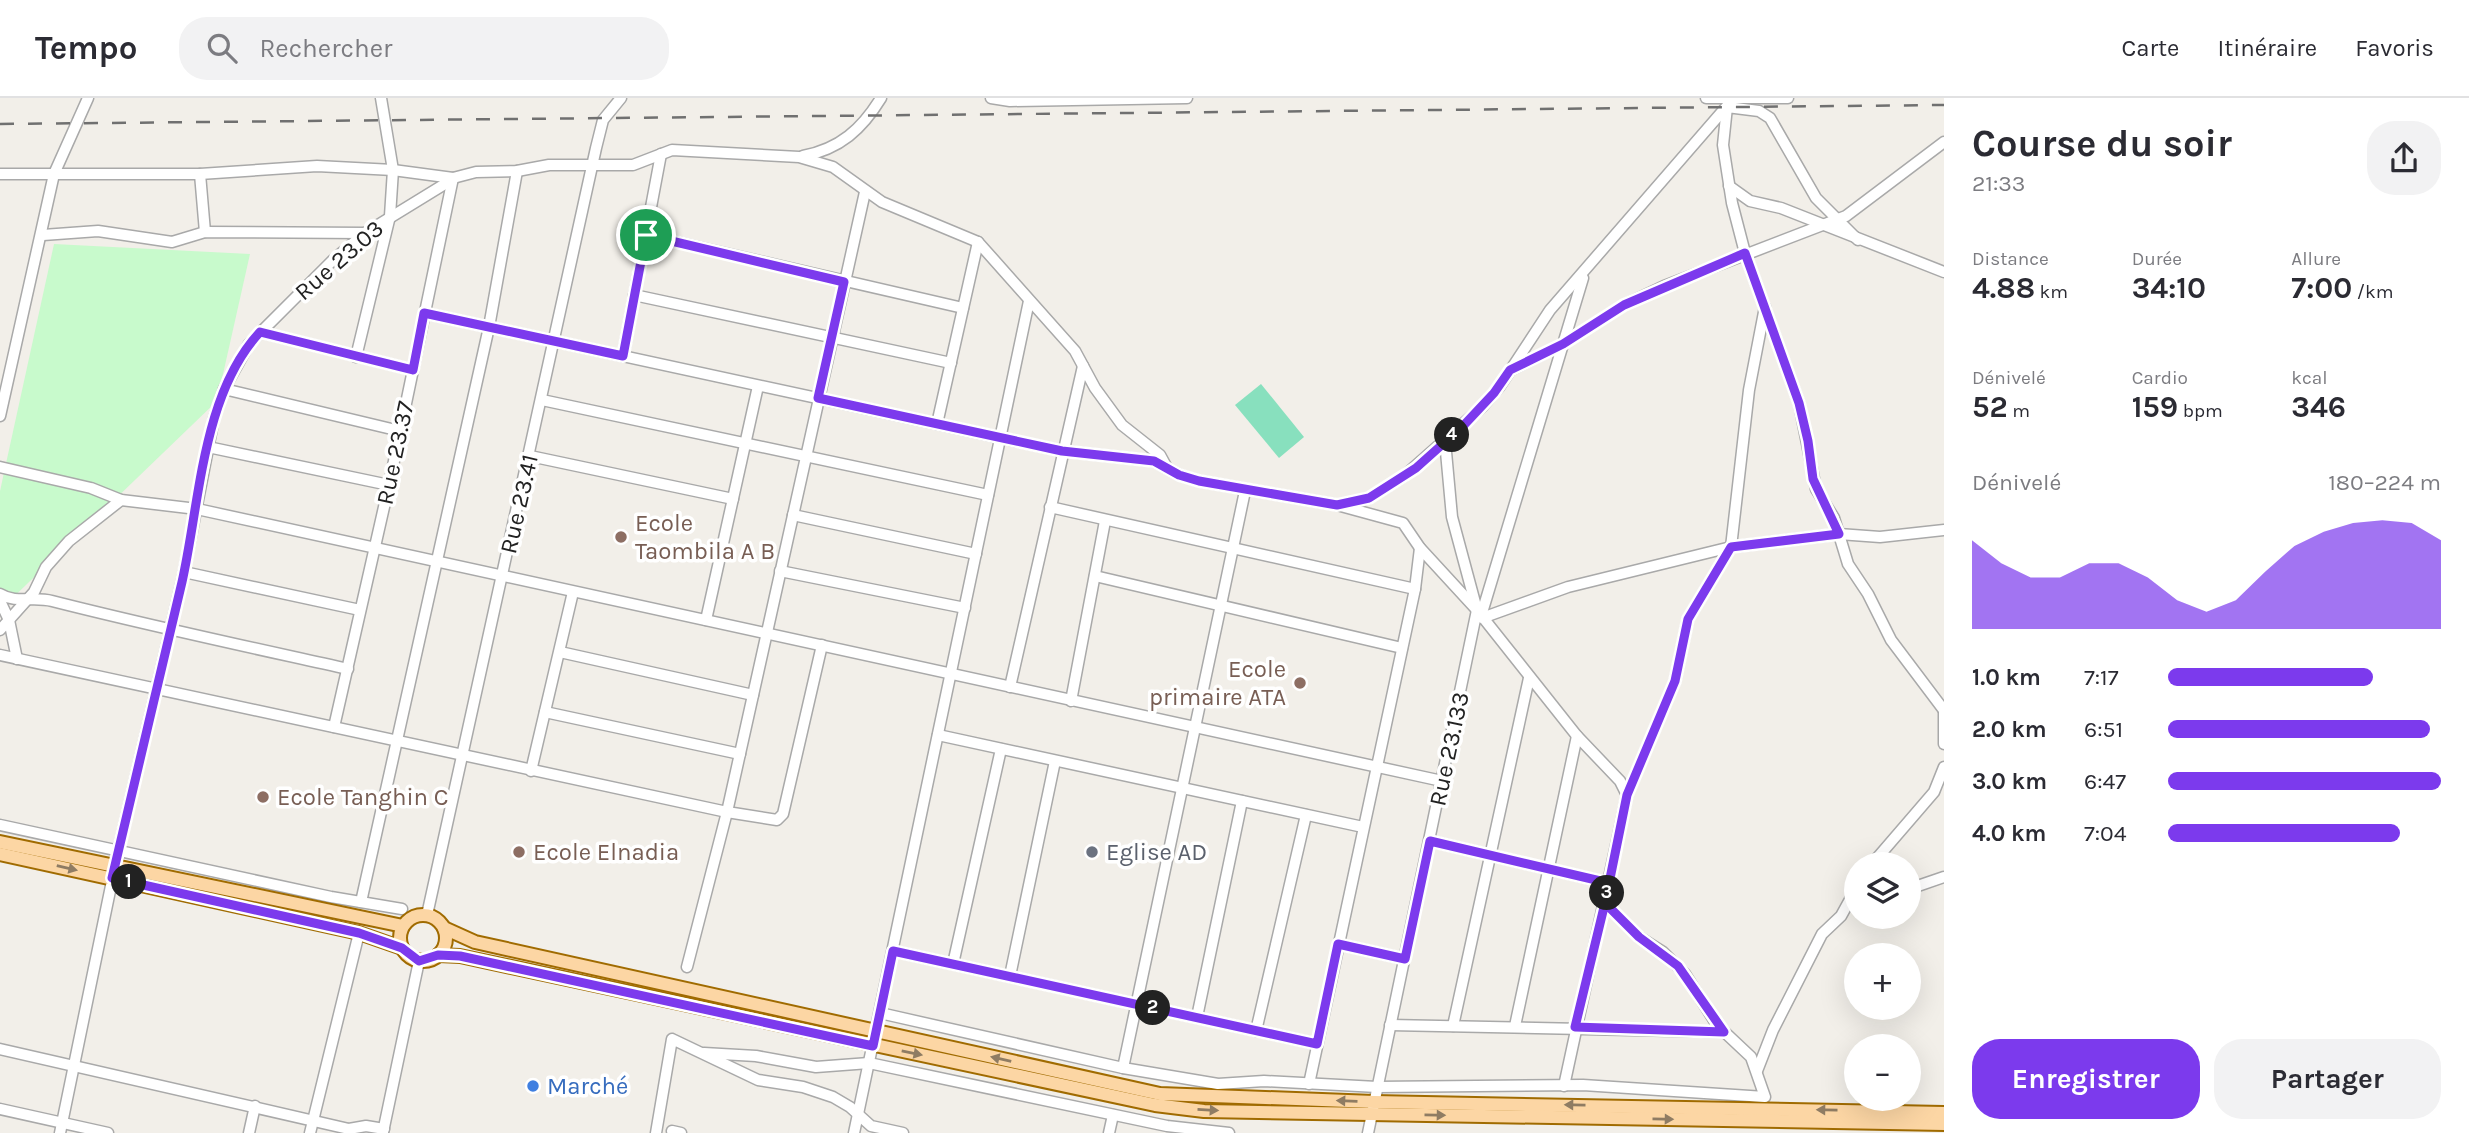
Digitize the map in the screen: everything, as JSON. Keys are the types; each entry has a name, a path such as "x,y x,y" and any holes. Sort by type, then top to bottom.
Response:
{"main road":[{"path":"0,842 359,933 402,948 419,961 438,955 460,956 1155,1105 1203,1111 1373,1108 1773,1109 1944,1113"},
{"path":"0,854 113,872 404,926"},
{"path":"402,948 401,933 404,926 414,917 427,915 444,929 475,942 1160,1094 1373,1108 1944,1124"},
{"path":"438,955 445,943 444,929"}],"street":[{"path":"0,416 43,235 54,174 88,98"},
{"path":"356,357 390,216 393,170 381,98"},
{"name":"Rue 23.41","path":"427,915 465,755 603,120 621,98"},
{"path":"799,157 825,150 852,135 867,120 881,98"},
{"path":"991,98 1187,98"},
{"path":"1709,98 1731,101 1788,98"},
{"path":"1731,101 1723,145 1730,186 1745,253 1804,424 1813,479 1839,534 1847,564 1868,594 1891,640 1944,708 1944,744"},
{"path":"1731,101 1770,118 1816,198 1858,240"},
{"path":"1337,505 1356,503 1389,486 1482,407 1510,370 1541,321 1731,101"},
{"path":"1510,370 1563,344 1624,305 1745,253 1846,216 1944,142"},
{"path":"0,174 200,174 317,166 393,170 453,178 476,172 517,171 593,163 633,164 678,150 799,157 832,166 853,178 865,192 915,218 978,242 1075,351 1122,425 1160,455 1166,467"},
{"path":"623,356 661,154"},
{"path":"360,902 489,327 517,171"},
{"path":"200,174 205,232"},
{"name":"Rue 23.03","path":"61,1128 113,872 171,631 208,447 224,389 239,357 260,332 365,233 453,178"},
{"name":"Rue 23.37","path":"334,727 389,485 453,178"},
{"path":"1730,186 1750,201 1781,208 1944,272"},
{"path":"687,967 727,812 865,192"},
{"path":"43,235 106,232 172,242 205,232 365,233"},
{"path":"646,235 963,308"},
{"path":"937,424 978,242"},
{"name":"Rue 23.133","path":"1367,1133 1480,615 1584,274"},
{"path":"634,295 951,363"},
{"path":"854,1133 1029,301"},
{"path":"1564,1086 1627,795 1675,681 1688,619 1731,547 1751,376 1765,306"},
{"path":"424,313 1000,439 1062,451 1154,461 1179,475 1245,491 1337,505 1403,523 1420,548 1480,615 1577,736 1620,781 1627,795"},
{"path":"260,332 413,370"},
{"path":"1010,687 1083,366"},
{"path":"706,620 758,386"},
{"path":"224,389 400,431"},
{"path":"542,400 989,495"},
{"path":"1445,441 1452,517 1480,615"},
{"path":"208,447 389,485"},
{"path":"530,456 733,499"},
{"path":"0,467 91,488 121,500 197,509 1442,781"},
{"path":"1123,1068 1245,491"},
{"path":"0,630 27,599 46,567 69,541 121,500"},
{"path":"1050,507 1415,589"},
{"path":"793,514 976,554"},
{"path":"1072,701 1105,521"},
{"path":"1480,615 1568,587 1731,547 1839,534 1880,537 1944,530"},
{"path":"1309,1084 1415,589 1420,548"},
{"path":"780,571 965,608"},
{"path":"184,572 360,610"},
{"path":"1095,576 1402,648"},
{"path":"531,771 573,592"},
{"path":"0,594 12,600 49,600 171,631 348,669"},
{"path":"0,601 9,620 17,659"},
{"path":"0,655 531,771 777,820 782,817 822,645"},
{"path":"559,652 753,695"},
{"path":"1453,1026 1529,678"},
{"path":"545,712 740,754"},
{"path":"938,735 1363,827"},
{"path":"1516,1026 1546,869 1577,736"},
{"path":"953,964 1001,749"},
{"path":"1010,976 1055,761"},
{"path":"1882,852 1934,793 1944,767"},
{"path":"1197,1017 1242,801"},
{"path":"1256,1031 1306,815"},
{"path":"0,825 118,852 402,909"},
{"path":"1430,841 1609,883"},
{"path":"1921,885 1944,877"},
{"path":"1605,903 1639,937 1678,966 1724,1032 1745,1048 1757,1071 1765,1097 1780,1121"},
{"path":"1757,1071 1773,1030 1822,934 1844,912"},
{"path":"310,1133 359,933"},
{"path":"1338,944 1405,959"},
{"path":"893,951 1317,1044"},
{"path":"0,1049 349,1129 383,1131 419,961"},
{"path":"880,1013 1123,1068 1218,1084 1264,1081 1377,1087 1564,1086 1765,1097"},
{"path":"1390,1025 1724,1032"},
{"path":"656,1133 672,1039 758,1080 803,1087 834,1097 871,1126 903,1133"},
{"path":"704,1053 756,1056 816,1067 869,1062 1188,1130 1229,1133"},
{"path":"249,1133 255,1106"},
{"path":"0,1109 61,1128 108,1133"},
{"path":"1109,1133 1113,1115"}],"green space":[{"path":"54,244 250,254 217,401 0,610 0,491"},
{"path":"1261,384 1304,437 1279,458 1235,405"}],"railway":[{"path":"0,124 1944,105"}],"place":[{"name":"Ecole Taombila A B","path":"621,537"},
{"name":"Ecole primaire ATA","path":"1300,683"},
{"name":"Ecole Tanghin C","path":"263,797"},
{"name":"Ecole Elnadia","path":"519,852"},
{"name":"Eglise AD","path":"1092,852"},
{"name":"Marché","path":"533,1086"}],"route":[{"path":"646,235 623,356 424,313 413,370 260,332 249,344 239,357 214,418 184,572 112,878 359,933 402,948 406,954 419,961 433,959 438,955 460,956 873,1046 893,951 1317,1044 1338,944 1405,959 1430,841 1609,883 1605,903 1639,937 1663,952 1678,966 1724,1032 1575,1027 1605,903 1627,795 1675,681 1688,619 1731,547 1839,534 1834,518 1816,489 1799,403 1745,253 1624,305 1563,344 1510,370 1482,407 1416,468 1369,498 1356,503 1337,505 1199,481 1172,472 1154,461 1062,451 818,398 844,282 646,235"}]}
